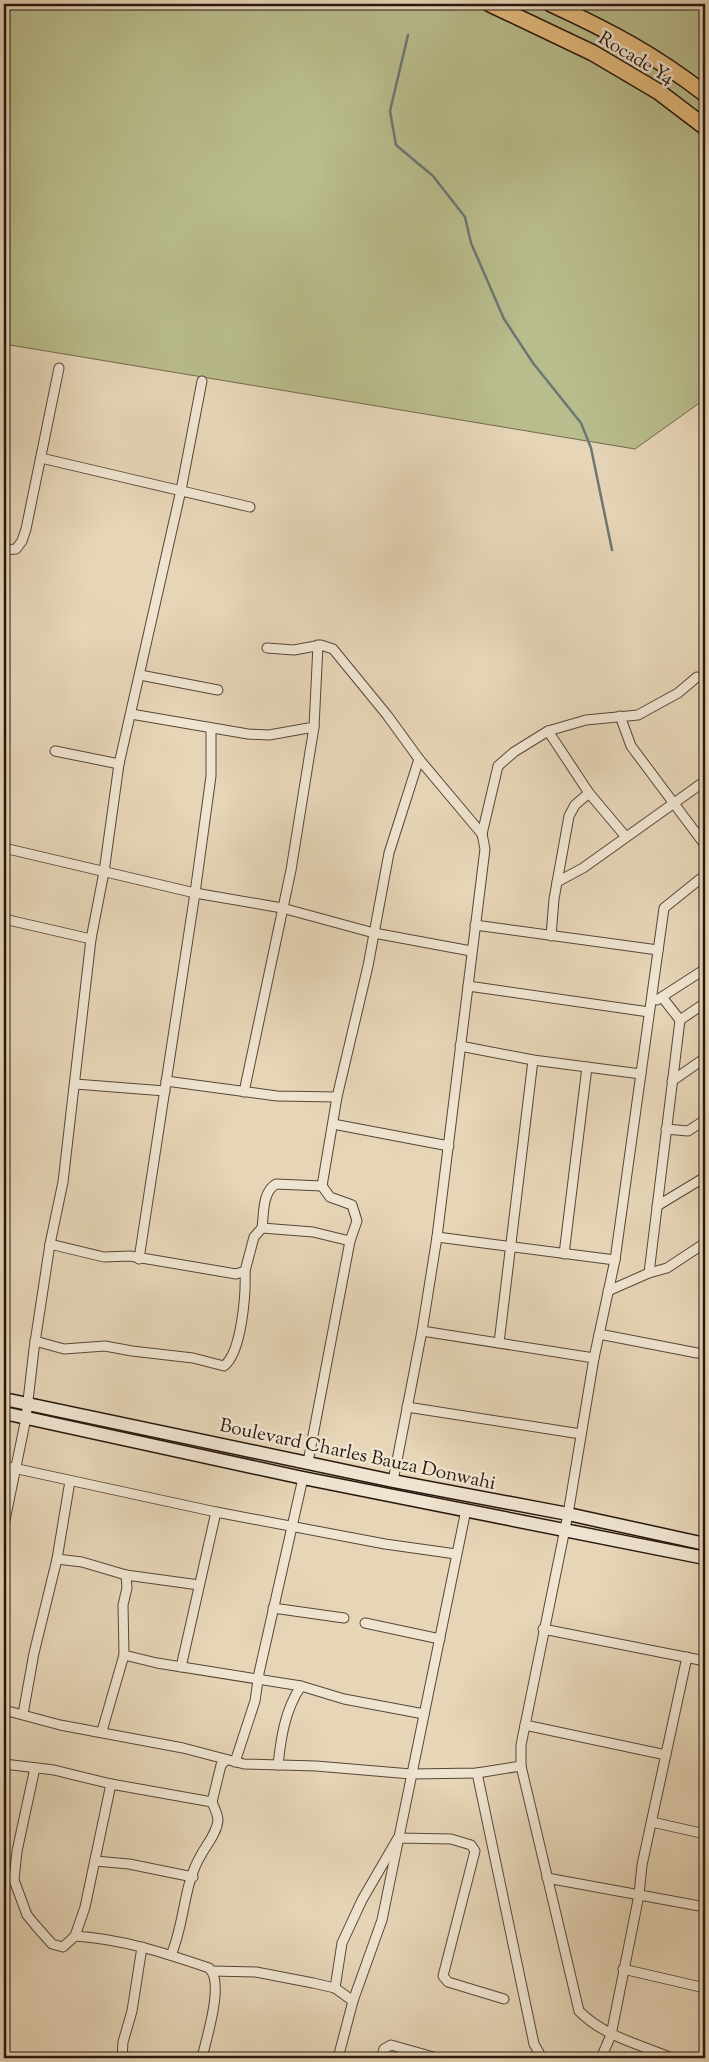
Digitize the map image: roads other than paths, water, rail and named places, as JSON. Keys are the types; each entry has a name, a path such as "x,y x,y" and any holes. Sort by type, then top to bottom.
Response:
{"highway":[{"name":"Rocade Y4","path":"490,4 593,53 659,92 705,127"},
{"name":"Rocade Y4","path":"551,4 610,30 668,66 705,94"}],"main road":[{"name":"Boulevard Charles Bauza Donwahi","path":"4,1398 393,1481 568,1514 705,1544"},
{"name":"Boulevard Charles Bauza Donwahi","path":"4,1414 303,1478 705,1558"}],"street":[{"path":"4,550 16,548 22,541 59,368"},
{"path":"4,1524 26,1418 35,1341 50,1244 63,1182 91,938 104,872 119,764 181,490 202,381"},
{"path":"41,458 250,507"},
{"path":"267,648 294,650 318,645 333,649 387,715 419,759 482,834"},
{"path":"244,1092 290,870 314,727 318,645"},
{"path":"140,675 218,690"},
{"path":"393,1481 422,1331 437,1238 485,850 482,834 498,766 514,752 548,731 586,720 638,714 678,692 697,677"},
{"path":"131,714 248,734 269,735 314,727"},
{"path":"620,716 631,746 705,845"},
{"path":"139,1258 195,893 211,776 212,729"},
{"path":"548,731 589,793 626,837"},
{"path":"55,751 119,764"},
{"path":"308,1462 350,1241 358,1221 352,1205 330,1197 322,1186 337,1096 374,933 389,853 419,759"},
{"path":"557,882 583,868 705,781"},
{"path":"551,936 557,882 569,816 575,805 589,793"},
{"path":"4,848 195,893 282,908 374,933 471,951"},
{"path":"672,2058 611,2035 590,2023 575,2004 521,1766 520,1745 568,1514 594,1358 615,1260 664,908 705,876"},
{"path":"4,919 91,938"},
{"path":"475,925 658,950"},
{"path":"468,986 650,1008 662,997 705,969"},
{"path":"649,1273 680,1020 662,997"},
{"path":"680,1020 705,1003"},
{"path":"460,1046 533,1060 640,1074"},
{"path":"672,1081 705,1058"},
{"path":"499,1343 533,1060"},
{"path":"564,1254 587,1067"},
{"path":"75,1084 165,1086 277,1096 337,1096"},
{"path":"666,1129 688,1131 705,1120"},
{"path":"332,1124 449,1146"},
{"path":"657,1206 705,1177"},
{"path":"35,1341 64,1349 105,1346 194,1358 224,1366 231,1361 240,1328 246,1288 244,1271 254,1237 262,1228 266,1195 270,1187 276,1184 322,1186"},
{"path":"262,1228 313,1232 350,1241"},
{"path":"437,1238 615,1260"},
{"path":"608,1291 649,1273 667,1268 705,1243"},
{"path":"50,1244 104,1257 130,1256 236,1274 244,1271"},
{"path":"422,1331 594,1358"},
{"path":"599,1334 696,1353"},
{"path":"407,1407 581,1434"},
{"path":"4,1466 216,1512 385,1544 456,1554"},
{"path":"170,1955 178,1936 184,1901 192,1877 202,1854 210,1843 218,1820 212,1802 221,1765 230,1761 255,1701 273,1608 303,1478"},
{"path":"23,1714 34,1653 57,1559 70,1481"},
{"path":"338,2058 353,2001 382,1920 466,1510"},
{"path":"181,1667 216,1512"},
{"path":"57,1559 82,1562 126,1575 199,1585"},
{"path":"102,1732 124,1655 123,1605 127,1588 126,1575"},
{"path":"273,1608 344,1618"},
{"path":"365,1623 440,1639"},
{"path":"543,1629 705,1661"},
{"path":"124,1655 181,1667 301,1686 313,1692 424,1714"},
{"path":"601,2058 611,2035 639,1895 642,1865 687,1657"},
{"path":"278,1765 280,1738 285,1720 291,1702 301,1686"},
{"path":"4,1710 60,1725 183,1748 244,1764 411,1774 477,1773 521,1766"},
{"path":"524,1725 666,1755"},
{"path":"4,1764 63,1772 111,1784 212,1802"},
{"path":"35,1768 16,1859 14,1880 27,1915 52,1944 64,1947 75,1936 95,1861 111,1784"},
{"path":"477,1773 534,2044 542,2058"},
{"path":"652,1822 705,1834"},
{"path":"335,1988 342,1943 362,1900 398,1838"},
{"path":"398,1838 451,1839 471,1845 474,1851 443,1976 448,1982 504,1999"},
{"path":"95,1861 129,1864 192,1877"},
{"path":"547,1878 705,1907"},
{"path":"75,1936 98,1938 142,1947 170,1955 212,1971 256,1972 335,1988 353,2001"},
{"path":"122,2058 132,2011 142,1947"},
{"path":"623,1969 705,1988"},
{"path":"202,2058 214,2009 215,1980 212,1971"},
{"path":"381,2058 384,2049 391,2045 437,2058"}],"waterway":[{"path":"408,35 390,111 396,145 433,176 465,217 471,243 504,319 533,363 581,423 591,448 612,550"}]}
